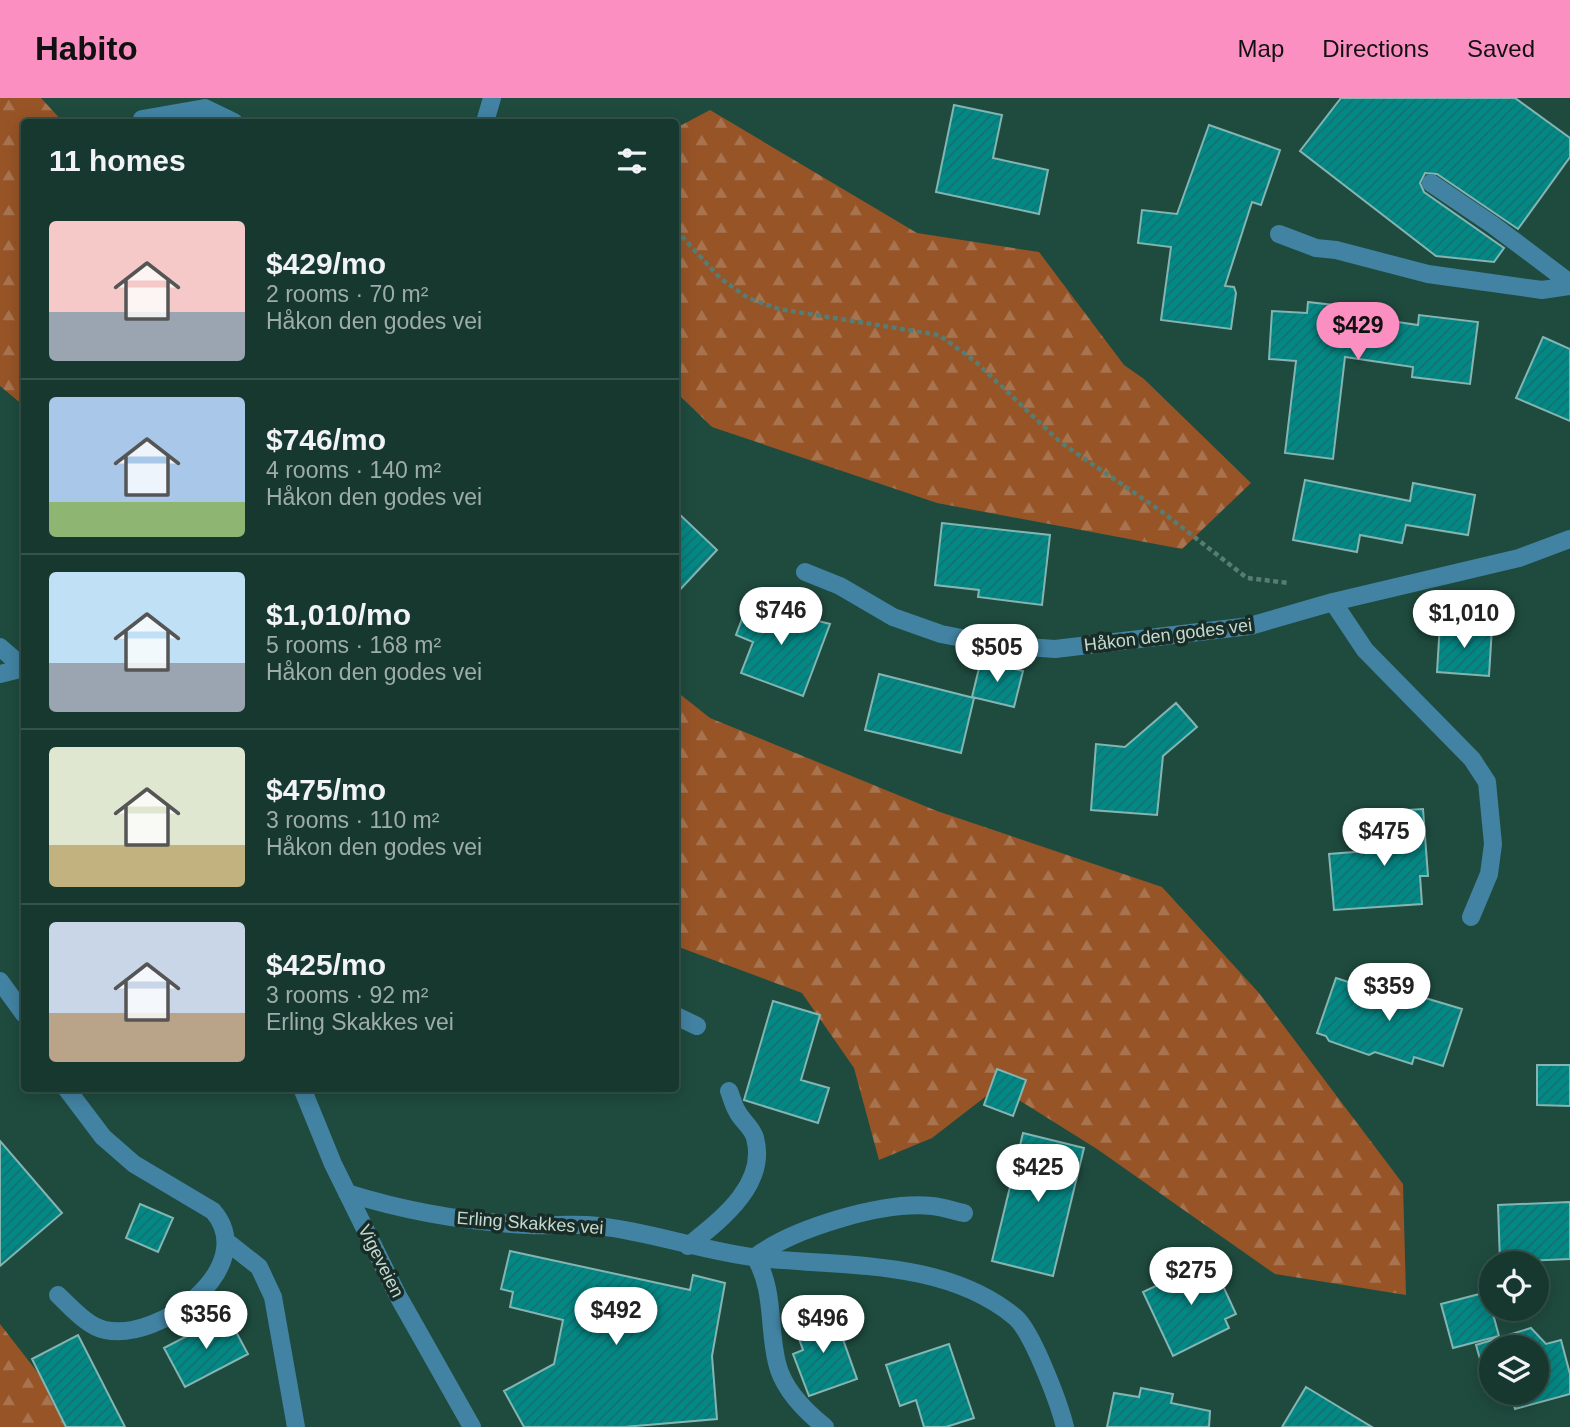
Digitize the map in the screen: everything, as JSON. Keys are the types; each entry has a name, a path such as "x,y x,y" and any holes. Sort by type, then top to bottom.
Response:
{"street":[{"path":"486,119 492,98"},
{"path":"146,119 203,103 229,119"},
{"path":"1431,183 1493,225 1570,285"},
{"path":"1279,234 1316,248 1336,250 1428,274 1542,290 1570,285"},
{"name":"Håkon den godes vei","path":"805,572 840,586 893,617 941,634 998,645 1055,649 1250,626 1333,602 1519,558 1570,539"},
{"path":"1333,602 1365,650 1472,759 1487,782 1493,844 1489,874 1471,917"},
{"path":"0,647 21,665"},
{"path":"0,674 21,669"},
{"path":"0,981 21,1010"},
{"path":"679,1017 697,1026"},
{"path":"688,1246 721,1220 742,1196 754,1172 755,1137 737,1112 729,1091"},
{"path":"58,1294 89,1322 102,1329 137,1329 177,1311 211,1282 219,1272 226,1241 222,1222 213,1211 134,1164 103,1137 69,1092"},
{"name":"Vigeveien","path":"304,1092 347,1192 398,1296 472,1427"},
{"name":"Erling Skakkes vei","path":"347,1192 427,1216 529,1225 598,1226 688,1246 755,1257 873,1265 962,1288 1018,1319 1032,1345 1065,1427"},
{"path":"825,1427 798,1402 777,1364 772,1309 755,1257 770,1246 857,1216 894,1208 931,1206 964,1213"},
{"path":"226,1241 259,1267 273,1297 296,1427"}],"path":[{"path":"679,233 720,278 748,298 779,309 939,335 975,361 1060,442 1161,510 1247,578 1282,580 1333,602"}],"green space":[{"path":"0,98 41,98 60,119 21,119 21,404 0,386"},
{"path":"710,110 917,233 1039,252 1124,365 1144,379 1251,483 1182,549 937,503 712,427 679,395 679,126"},
{"path":"679,693 710,718 937,811 1162,887 1259,993 1403,1184 1406,1295 1275,1274 1097,1149 998,1087 932,1138 879,1160 854,1068 802,993 679,947"},
{"path":"0,1324 80,1427 0,1427"}],"building":[{"path":"1341,98 1515,98 1570,138 1570,157 1518,229 1437,174 1425,173 1420,183 1424,192 1504,248 1494,262 1436,256 1300,151"},
{"path":"954,105 1002,115 993,158 1048,170 1039,214 936,192"},
{"path":"1209,125 1280,150 1261,205 1252,202 1225,286 1234,287 1236,293 1231,329 1161,320 1171,247 1138,243 1142,210 1177,214"},
{"path":"1308,302 1351,307 1351,315 1418,325 1419,315 1478,322 1470,384 1412,377 1413,367 1345,357 1333,459 1285,453 1296,361 1269,359 1272,311 1307,313"},
{"path":"1543,337 1570,349 1570,421 1516,398"},
{"path":"1305,480 1410,501 1413,483 1475,495 1468,535 1406,525 1402,543 1360,535 1357,552 1293,540"},
{"path":"679,514 717,550 679,591"},
{"path":"942,523 1050,535 1042,605 978,597 979,590 935,585"},
{"path":"748,603 830,624 803,696 741,673 753,642 736,635"},
{"path":"1440,623 1492,627 1489,676 1437,672"},
{"path":"981,660 1023,671 1014,707 972,697"},
{"path":"879,674 974,698 961,753 865,730"},
{"path":"1176,703 1197,727 1163,756 1157,815 1091,810 1096,744 1125,747"},
{"path":"1423,809 1428,876 1420,876 1422,904 1334,910 1329,854 1392,849 1389,811"},
{"path":"1336,978 1373,990 1375,983 1462,1009 1443,1066 1414,1057 1412,1064 1375,1052 1369,1055 1329,1041 1326,1036 1317,1033"},
{"path":"773,1001 820,1015 801,1080 829,1088 818,1123 744,1100"},
{"path":"1537,1065 1570,1065 1570,1106 1537,1105"},
{"path":"997,1069 1026,1080 1013,1116 984,1105"},
{"path":"1023,1133 1084,1148 1053,1276 992,1261"},
{"path":"0,1141 62,1213 0,1266"},
{"path":"1570,1202 1570,1259 1549,1260 1549,1251 1500,1251 1498,1205"},
{"path":"140,1204 173,1218 158,1252 126,1238"},
{"path":"510,1251 690,1290 693,1275 725,1283 712,1356 717,1419 624,1427 524,1427 504,1391 554,1364 563,1320 510,1307 513,1292 501,1289"},
{"path":"1211,1260 1236,1314 1225,1319 1229,1328 1173,1356 1143,1292"},
{"path":"1479,1294 1479,1321 1495,1321 1499,1335 1479,1335 1479,1341 1453,1348 1441,1304"},
{"path":"833,1311 857,1379 809,1396 793,1354 803,1350 794,1325"},
{"path":"227,1315 248,1354 185,1387 164,1348"},
{"path":"1531,1328 1538,1335 1508,1335"},
{"path":"78,1335 125,1427 66,1427 32,1359"},
{"path":"1561,1340 1570,1374 1570,1394 1549,1400 1549,1343"},
{"path":"949,1344 974,1418 946,1427 924,1427 916,1400 900,1406 886,1365"},
{"path":"1306,1387 1372,1427 1282,1427"},
{"path":"1141,1388 1173,1394 1171,1403 1210,1411 1209,1427 1107,1427 1114,1393 1139,1397"},
{"path":"1514,1405 1530,1405 1515,1409"}]}
